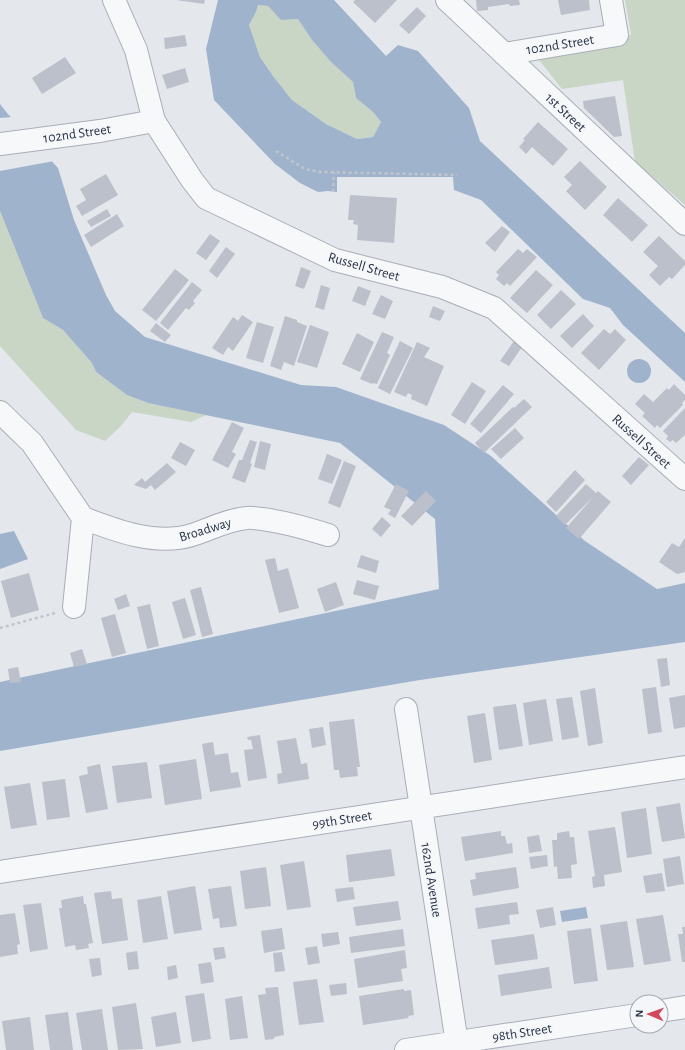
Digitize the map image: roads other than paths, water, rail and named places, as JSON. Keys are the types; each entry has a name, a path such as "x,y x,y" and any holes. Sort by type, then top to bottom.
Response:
{"street":[{"name":"Russell Street","path":"114,0 136,50 154,121 192,180 206,198 334,260 442,288 494,308 685,479"},
{"name":"1st Street","path":"447,0 685,224"},
{"name":"102nd Street","path":"504,54 617,35 612,0"},
{"name":"102nd Street","path":"0,144 100,131 154,121"},
{"path":"0,412 32,443 83,518 74,607"},
{"name":"Broadway","path":"83,518 115,530 144,537 176,539 193,535 222,523 248,518 284,522 328,535"},
{"name":"162nd Avenue","path":"406,709 458,1046"},
{"name":"99th Street","path":"0,872 685,767"},
{"path":"669,1010 685,1007"},
{"name":"98th Street","path":"406,1050 458,1046 629,1016"}],"water":[{"path":"218,0 334,0 386,56 398,45 418,51 469,108 480,141 685,333 685,382 623,325 610,308 583,299 481,200 454,190 453,177 337,177 337,192 318,192 300,183 275,164 214,100 206,49","holes":["258,5 268,6 281,20 298,19 312,40 331,62 353,82 356,98 373,112 381,122 373,137 357,139 326,124 292,100 260,57 249,25"]},
{"path":"0,104 58,168 74,220 106,295 115,311 145,337 301,385 336,387 444,425 491,456 585,541 657,589 685,583 685,642 420,680 0,751 0,682 439,589 435,519 340,443 148,403 127,395 96,372 92,363 63,330 43,318 0,211"},
{"path":"639,359 648,362 651,371 648,380 639,383 630,380 627,371 630,362"},
{"path":"14,531 28,559 0,569 0,534"},
{"path":"586,907 588,918 562,922 560,911"}]}
